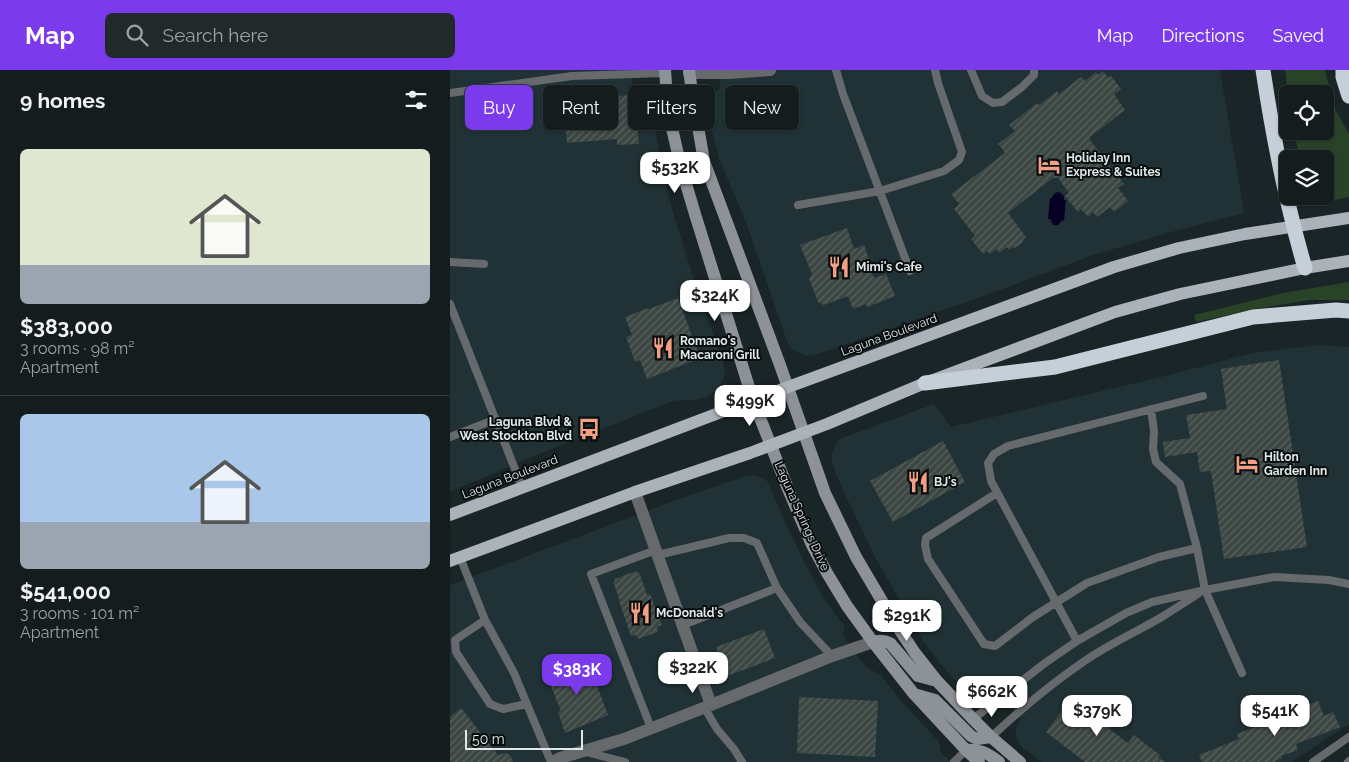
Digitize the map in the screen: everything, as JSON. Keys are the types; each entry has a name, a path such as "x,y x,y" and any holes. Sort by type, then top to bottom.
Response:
{"highway":[{"path":"1263,70 1268,108 1293,226 1305,268"},
{"path":"1343,70 1343,77 1349,96"},
{"path":"925,383 1055,367 1253,317 1336,310 1349,311"}],"main road":[{"name":"Laguna Boulevard","path":"450,515 753,400 1114,267 1179,248 1245,234 1349,218"},
{"path":"455,559 635,492 804,433 925,383 1115,312 1180,294 1305,268 1349,261"}],"street":[{"path":"770,70 728,73 689,72 704,161 788,387 825,493 856,558 900,631 937,681 991,737 1020,762"},
{"name":"Laguna Springs Drive","path":"665,72 668,111 681,167 753,400 812,545 847,606 873,642 914,694 979,762"},
{"path":"635,492 683,625 708,706"},
{"path":"552,762 624,739 832,656 879,640 890,643 918,676 937,681"},
{"path":"914,694 935,700 976,739 991,737"},
{"path":"966,750 984,752 999,762"}],"lane":[{"path":"836,70 843,94 910,271"},
{"path":"798,205 880,191 944,171 959,160 962,152 935,70"},
{"path":"971,70 982,96 993,103 1002,102 1022,87 1034,74 1034,70"},
{"path":"450,93 572,76 665,72"},
{"path":"450,262 484,264"},
{"path":"450,304 522,487"},
{"path":"1077,640 991,482 988,464 994,454 1008,446 1203,396"},
{"path":"1151,409 1154,431 1153,449 1156,462 1180,484 1197,548 1205,590 1242,672"},
{"path":"450,437 496,419"},
{"path":"997,493 926,538 925,546 928,559 984,644 995,646 1033,617 1087,584 1159,557 1197,548"},
{"path":"651,728 591,574 657,553 728,538 744,538 757,543 777,588 800,622 832,656"},
{"path":"455,559 514,673 552,762"},
{"path":"973,719 1044,663 1077,640 1134,609 1152,602 1274,577 1329,580 1349,584"},
{"path":"683,625 777,588"},
{"path":"991,737 1057,680 1118,640 1160,618 1205,590"},
{"path":"485,620 455,640 456,652 490,704 504,709 527,704"},
{"path":"708,706 717,729 742,762"},
{"path":"1313,762 1349,737"},
{"path":"954,762 966,750"},
{"path":"584,751 625,762"}],"shaded area":[{"path":"450,70 632,70 632,85 628,85 628,130 655,130 672,209 702,305 723,360 725,371 723,380 716,391 707,397 673,401 450,491"},
{"path":"720,70 1220,70 1244,213 1093,255 981,297 818,354 807,356 794,351 788,344 746,222 719,159 712,130 715,130 715,92 720,89"},
{"path":"1057,192 1061,193 1064,196 1064,200 1066,200 1064,221 1062,220 1058,225 1053,225 1050,219 1048,219 1050,198"},
{"path":"1317,345 1349,347 1349,724 1292,762 1041,762 1022,747 1017,740 1017,725 1021,719 996,691 979,699 968,695 923,641 876,559 840,484 832,462 835,446 840,439 934,404 951,427 1253,353"},
{"path":"745,476 761,477 768,482 807,568 824,598 845,627 843,636 867,668 880,674 902,702 939,742 940,751 951,762 450,762 450,585 679,499"}],"green space":[{"path":"1285,70 1325,70 1329,85 1287,85"},
{"path":"1334,105 1349,134 1349,197 1334,200 1334,150 1298,150 1296,140 1334,140"},
{"path":"1349,282 1349,300 1309,300 1196,322 1194,315 1283,293"}],"building":[{"name":"Holiday Inn Express & Suites","path":"1103,71 1108,78 1111,76 1121,89 1114,94 1125,110 1090,137 1090,140 1124,184 1118,188 1128,201 1114,212 1110,207 1097,217 1093,212 1088,217 1081,209 1078,212 1065,196 1069,193 1058,178 1053,178 1008,213 1026,237 1023,242 1009,250 1007,247 999,253 997,249 990,254 987,251 983,254 971,239 975,236 954,209 959,204 951,194 1005,153 998,144 1015,131 1009,125 1037,103 1039,105 1057,91 1059,94 1081,77 1085,81 1096,72 1098,75"},
{"path":"628,95 628,130 638,130 639,144 617,145 617,139 567,143 566,130 618,130 618,96"},
{"name":"Mimi's Cafe","path":"847,228 854,249 864,245 869,259 866,260 874,278 886,274 895,296 867,307 866,304 853,309 848,296 824,305 818,302 809,279 812,274 800,245"},
{"name":"Romano's Macaroni Grill","path":"678,298 700,358 647,379 640,360 635,362 626,337 632,335 625,317"},
{"name":"Hilton Garden Inn","path":"1279,360 1307,547 1224,559 1211,471 1200,472 1197,452 1165,457 1163,442 1190,438 1186,415 1227,409 1221,369"},
{"name":"BJ's","path":"943,441 965,482 893,522 870,481"},
{"name":"McDonald's","path":"636,571 637,573 639,572 647,595 650,594 662,625 657,627 658,632 638,639 636,635 631,636 613,582 615,579"},
{"path":"764,629 775,658 727,676 716,647"},
{"path":"587,660 608,715 565,733 558,712 561,711 546,674"},
{"path":"1073,696 1114,724 1109,729 1128,743 1134,735 1160,755 1158,757 1165,762 1085,762 1046,732"},
{"path":"799,697 878,701 875,757 797,753"},
{"path":"1318,701 1324,716 1333,712 1340,727 1296,744 1298,750 1281,756 1282,758 1273,762 1202,762 1199,755 1239,739 1237,734 1267,722 1268,724 1284,717 1283,714"},
{"path":"461,708 498,755 504,753 510,755 513,762 450,762 450,717"}],"place":[{"name":"Holiday Inn Express & Suites","path":"1049,165"},
{"name":"Mimi's Cafe","path":"839,267"},
{"name":"Romano's Macaroni Grill","path":"663,348"},
{"name":"Laguna Blvd & West Stockton Blvd","path":"589,429"},
{"name":"Hilton Garden Inn","path":"1247,464"},
{"name":"BJ's","path":"918,482"},
{"name":"McDonald's","path":"640,613"}]}
